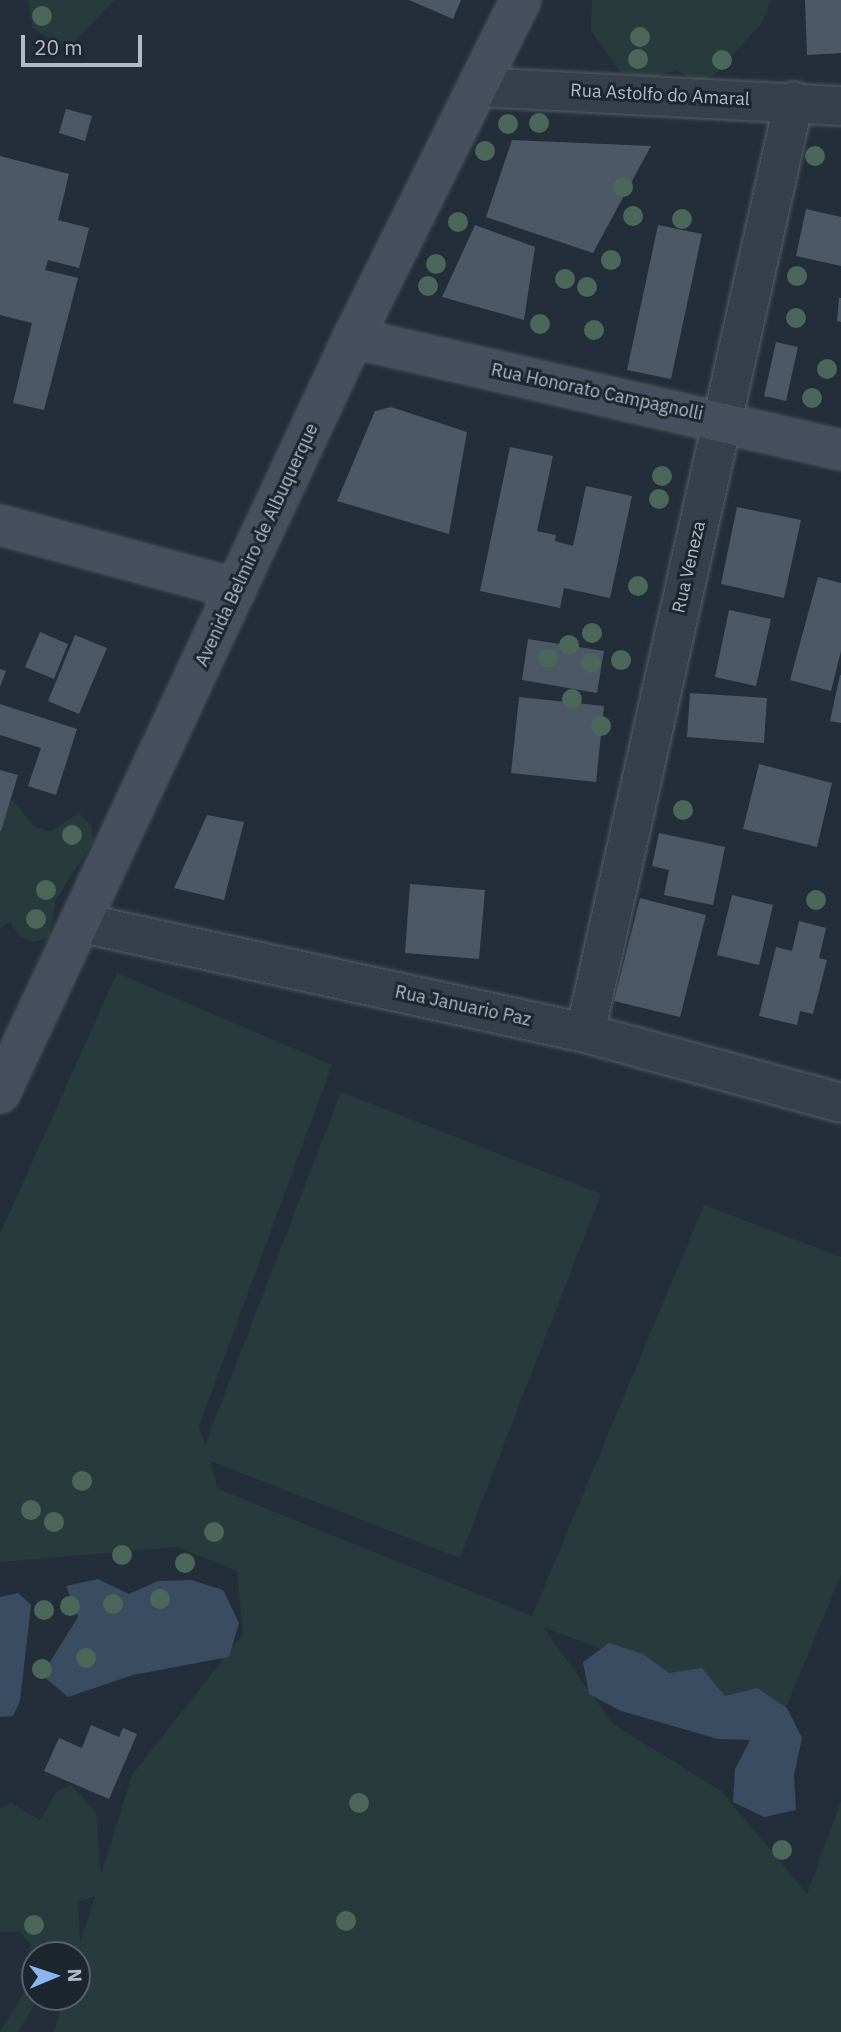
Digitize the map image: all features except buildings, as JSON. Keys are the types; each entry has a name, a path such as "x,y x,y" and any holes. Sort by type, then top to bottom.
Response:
{"main road":[{"name":"Avenida Belmiro de Albuquerque","path":"0,1093 82,923 353,338 521,0"},
{"name":"Rua Honorato Campagnolli","path":"353,338 722,419 841,450"},
{"path":"0,525 237,589"}],"street":[{"name":"Rua Astolfo do Amaral","path":"478,87 794,101 841,106"},
{"name":"Rua Veneza","path":"585,1033 794,101"},
{"name":"Rua Januario Paz","path":"82,923 585,1033 841,1103"}],"green space":[{"path":"28,0 115,0 75,41 58,45 32,27"},
{"path":"592,0 771,0 763,22 713,76 696,82 676,70 652,79 620,72 591,30"},
{"path":"13,800 34,827 51,831 79,813 91,825 93,842 55,901 50,937 33,942 18,935 10,921 0,928 0,809"},
{"path":"117,973 332,1065 199,1426 205,1445 341,1092 601,1194 460,1558 210,1461 218,1489 532,1616 704,1205 841,1257 841,1575 782,1717 543,1627 613,1724 721,1791 807,1894 841,1801 841,2032 54,2032 60,2011 91,2011 91,1941 81,1941 95,1897 78,1902 80,1941 28,1941 20,1932 0,1932 0,1809 11,1803 40,1820 56,1792 71,1785 96,1812 101,1875 132,1775 243,1634 237,1571 177,1547 0,1562 0,1234"},
{"path":"21,1998 21,2011 31,2011 18,2032 0,2032"}],"water":[{"path":"98,1579 129,1594 158,1581 191,1580 223,1590 239,1623 229,1657 133,1675 68,1697 42,1675 78,1617 66,1586"},
{"path":"18,1593 31,1605 20,1701 13,1716 0,1717 0,1597"},
{"path":"609,1643 643,1654 669,1673 702,1668 725,1696 757,1688 787,1708 802,1738 794,1775 796,1810 764,1817 733,1802 735,1769 750,1740 718,1739 621,1711 589,1694 583,1662"}]}
